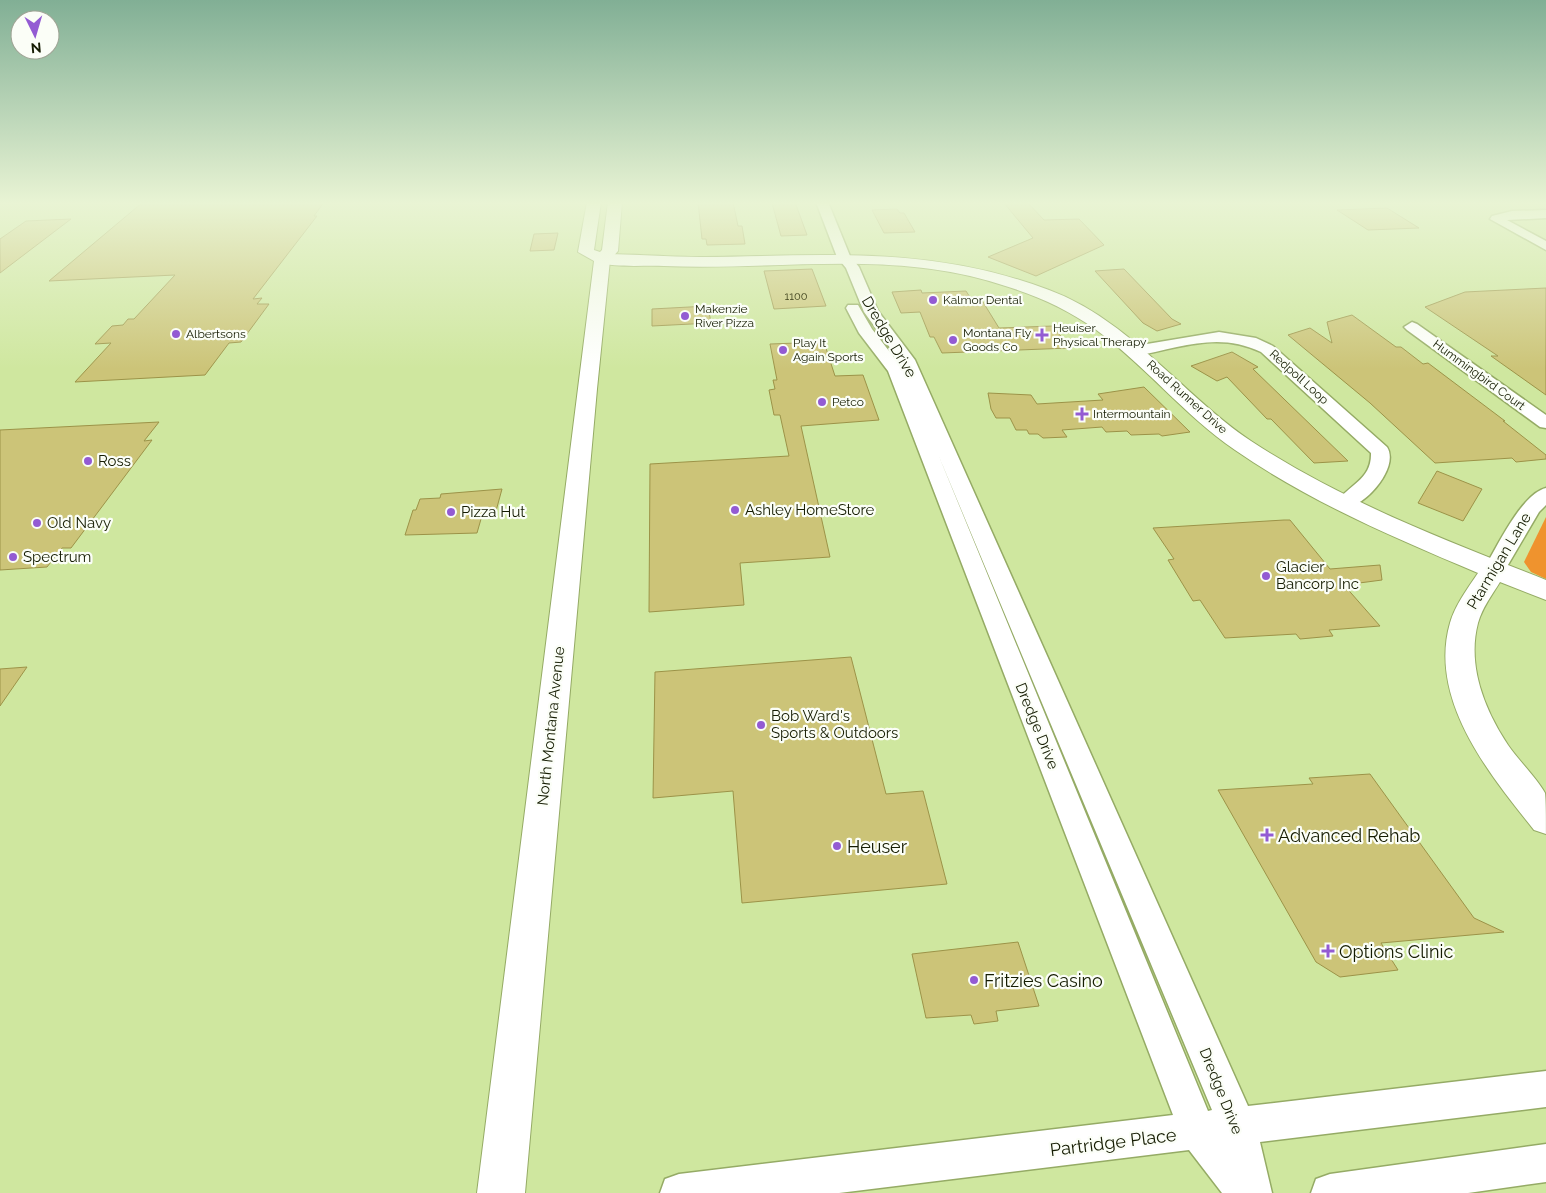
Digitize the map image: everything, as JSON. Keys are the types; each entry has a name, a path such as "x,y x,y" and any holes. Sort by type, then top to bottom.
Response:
{"street":[{"name":"Dredge Drive","path":"1247,1193 1198,1132 896,371 868,335 855,314 837,264 844,258 852,267 871,312 907,360 1237,1125 1253,1193"},
{"name":"Road Runner Drive","path":"602,259 687,262 878,258 936,264 1017,284 1061,301 1113,331 1193,406 1233,438 1299,480 1344,504 1546,592"},
{"name":"North Montana Avenue","path":"501,1193 602,259"},
{"name":"Hummingbird Court","path":"1412,327 1546,423"},
{"name":"Redpoll Loop","path":"1135,350 1217,335 1232,335 1252,340 1267,349 1380,451 1383,462 1378,475 1344,504"},
{"name":"Ptarmigan Lane","path":"1546,494 1531,508 1464,623 1459,652 1464,688 1482,732 1498,757 1546,819"},
{"name":"Partridge Place","path":"679,1193 1546,1089"},
{"path":"1330,1193 1546,1163"}],"shaded area":[{"path":"1546,517 1546,579 1531,572 1524,562"}],"building":[{"path":"0,258 20,258 0,273"},
{"name":"Albertsons","path":"77,258 285,258 253,299 262,298 257,304 269,304 241,342 229,343 205,375 75,382 111,343 95,344 112,326 123,325 128,319 134,319 175,275 49,281"},
{"path":"990,258 1076,258 1036,276"},
{"path":"812,269 826,306 774,309 764,271"},
{"path":"1124,269 1172,319 1181,324 1157,331 1143,323 1095,271"},
{"path":"1546,288 1546,395 1491,356 1498,356 1425,307 1465,292"},
{"path":"921,290 922,293 966,291 973,302 983,302 999,328 1053,326 1070,348 942,353 934,337 930,337 920,312 901,313 892,292"},
{"name":"Makenzie River Pizza","path":"708,306 711,323 652,326 652,309"},
{"path":"1352,315 1396,347 1401,347 1423,364 1428,363 1505,421 1503,421 1546,455 1546,459 1516,462 1512,458 1435,463 1370,403 1288,335 1310,328 1332,343 1327,322"},
{"name":"Ashley HomeStore","path":"824,342 835,376 863,375 879,420 801,426 830,557 740,563 744,605 649,612 650,464 789,456 780,415 774,415 769,390 775,389 773,380 777,380 770,344"},
{"path":"1232,352 1258,367 1253,369 1348,461 1314,463 1271,419 1267,419 1227,377 1217,381 1191,366"},
{"name":"Intermountain","path":"1144,387 1190,432 1162,436 1159,434 1131,435 1127,431 1106,432 1102,427 1062,430 1067,437 1043,438 1038,434 1029,434 1027,430 1016,430 1010,418 996,418 991,409 988,393 1031,395 1037,404 1103,400 1098,394"},
{"path":"159,422 144,441 152,440 71,548 62,548 47,567 0,570 0,430"},
{"path":"1437,471 1482,489 1463,521 1418,503"},
{"name":"Pizza Hut","path":"502,489 496,511 483,512 477,533 405,535 413,510 416,510 420,499 440,498 441,494"},
{"name":"Glacier Bancorp Inc","path":"1290,520 1330,569 1380,565 1382,580 1344,585 1380,626 1329,630 1333,636 1300,639 1296,634 1225,638 1200,600 1193,601 1168,560 1174,559 1153,528"},
{"path":"851,657 886,794 923,791 947,884 742,903 733,791 653,798 655,672"},
{"path":"27,667 0,706 0,669"},
{"path":"1370,774 1474,918 1504,932 1381,943 1398,970 1340,977 1316,962 1218,790 1313,784 1309,778"},
{"name":"Fritzies Casino","path":"1018,942 1039,1006 996,1011 998,1021 974,1024 971,1015 926,1018 912,954"}],"place":[{"name":"Kalmor Dental","path":"933,300"},
{"name":"Makenzie River Pizza","path":"685,316"},
{"name":"Albertsons","path":"176,334"},
{"name":"Heuiser Physical Therapy","path":"1042,335"},
{"name":"Montana Fly Goods Co","path":"953,340"},
{"name":"Play It Again Sports","path":"783,350"},
{"name":"Petco","path":"822,402"},
{"name":"Intermountain","path":"1082,414"},
{"name":"Ross","path":"88,461"},
{"name":"Ashley HomeStore","path":"735,510"},
{"name":"Pizza Hut","path":"451,512"},
{"name":"Old Navy","path":"37,523"},
{"name":"Spectrum","path":"13,557"},
{"name":"Glacier Bancorp Inc","path":"1266,576"},
{"name":"Bob Ward's Sports & Outdoors","path":"761,725"},
{"name":"Advanced Rehab","path":"1267,835"},
{"name":"Heuser","path":"837,846"},
{"name":"Options Clinic","path":"1328,951"},
{"name":"Fritzies Casino","path":"974,980"}]}
